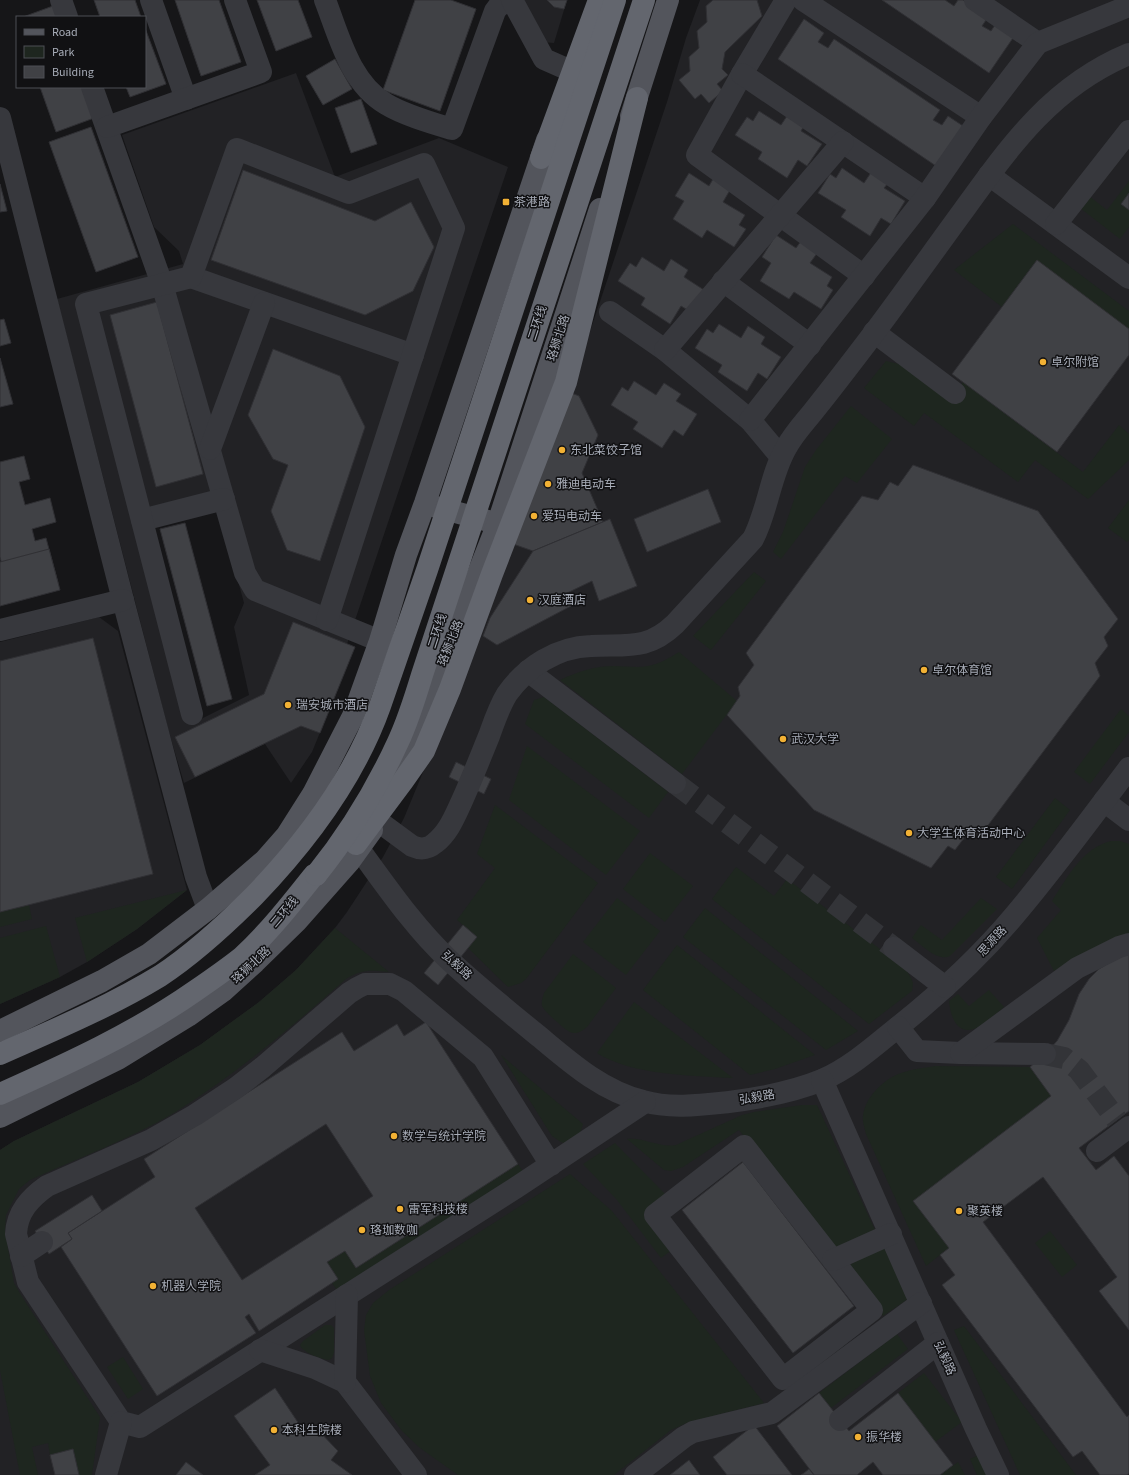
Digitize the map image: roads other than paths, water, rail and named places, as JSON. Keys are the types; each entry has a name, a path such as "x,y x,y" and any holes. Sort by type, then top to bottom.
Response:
{"highway":[{"path":"541,158 599,0"},
{"path":"0,1054 93,1012 130,993 161,975 195,951 223,927 292,854 313,829 349,773 372,729 427,570 615,0"},
{"name":"二环线","path":"4,1094 148,1022 219,975 262,938 283,915 338,847 372,795 402,734 644,0"},
{"path":"316,875 344,859 403,781 424,751 450,689 492,574 566,382 637,98"}],"main road":[{"path":"0,1031 115,974 149,954 208,909 265,860 287,835 303,811 334,755 353,716 380,641 406,555 425,503 593,0"},
{"name":"珞狮北路","path":"0,1118 118,1059 188,1016 223,991 256,962 296,922 359,849 378,821 389,799 498,523 668,0"},
{"path":"425,503 498,523"}],"street":[{"path":"61,0 67,16"},
{"path":"151,0 186,99"},
{"path":"107,127 261,72 235,0"},
{"path":"325,0 350,63 358,76 375,96 396,109 452,129 495,11 507,0"},
{"path":"512,0 544,59 569,70"},
{"path":"786,0 742,74 697,155 864,276"},
{"path":"803,0 981,117"},
{"path":"975,0 1038,43"},
{"path":"750,420 925,198 981,117 1038,43 1100,8 1129,6"},
{"path":"378,821 418,849 428,847 439,840 453,821 502,702 514,686 528,672 537,664 562,651 590,646 623,646 646,643 658,638 667,631 754,540 781,457 793,438 874,332 989,175 1027,127 1051,103 1074,85 1098,69 1129,54"},
{"path":"742,74 925,198"},
{"path":"92,88 162,284 245,573 254,590 380,641"},
{"path":"0,118 196,877 208,909"},
{"path":"1056,224 1129,130"},
{"path":"665,350 843,142"},
{"path":"191,277 237,149 350,193 424,164 454,228 327,620"},
{"path":"989,175 1129,278"},
{"path":"192,714 86,304 191,277 413,355"},
{"path":"724,281 810,345"},
{"path":"210,449 264,303"},
{"path":"610,312 665,350 750,420 781,457"},
{"path":"874,332 955,393"},
{"path":"142,520 224,499"},
{"path":"0,630 124,600"},
{"path":"528,672 675,783"},
{"name":"思源路","path":"822,1080 863,1055 898,1027 945,987 984,949 1014,916 1129,768"},
{"path":"1104,801 1129,820"},
{"name":"弘毅路","path":"359,849 428,938 448,958 514,1016 574,1065 602,1085 621,1094 645,1102 678,1106 704,1105 766,1097 822,1080 976,1429 998,1475"},
{"path":"961,1053 1077,968 1119,947 1129,944"},
{"path":"894,948 945,987"},
{"path":"551,1165 483,1057 404,991 390,984 366,984 349,993 304,1033 236,1088 195,1115 151,1140 47,1186 34,1196 21,1213 16,1234 28,1282 121,1422 140,1427 551,1165 645,1102"},
{"path":"898,1027 917,1050 961,1053 1045,1054"},
{"path":"1097,1151 1125,1128"},
{"path":"744,1146 833,1260 872,1310 782,1379 655,1215 744,1146"},
{"path":"833,1260 891,1234"},
{"path":"21,1256 42,1242"},
{"path":"345,1382 347,1295"},
{"path":"635,1475 684,1437 693,1432 772,1413 921,1303"},
{"path":"840,1420 938,1343"},
{"path":"260,1350 315,1368 345,1382 416,1475"},
{"path":"106,1475 121,1422"}],"tunnel":[{"path":"675,783 894,948"},
{"path":"1045,1054 1064,1058 1079,1070 1117,1120"}],"place":[{"name":"茶港路","path":"506,202"},
{"name":"卓尔附馆","path":"1043,362"},
{"name":"东北菜饺子馆","path":"562,450"},
{"name":"雅迪电动车","path":"548,484"},
{"name":"爱玛电动车","path":"534,516"},
{"name":"汉庭酒店","path":"530,600"},
{"name":"卓尔体育馆","path":"924,670"},
{"name":"瑞安城市酒店","path":"288,705"},
{"name":"武汉大学","path":"783,739"},
{"name":"大学生体育活动中心","path":"909,833"},
{"name":"数学与统计学院","path":"394,1136"},
{"name":"雷军科技楼","path":"400,1209"},
{"name":"聚英楼","path":"959,1211"},
{"name":"珞珈数咖","path":"362,1230"},
{"name":"机器人学院","path":"153,1286"},
{"name":"本科生院楼","path":"274,1430"},
{"name":"振华楼","path":"858,1437"}]}
